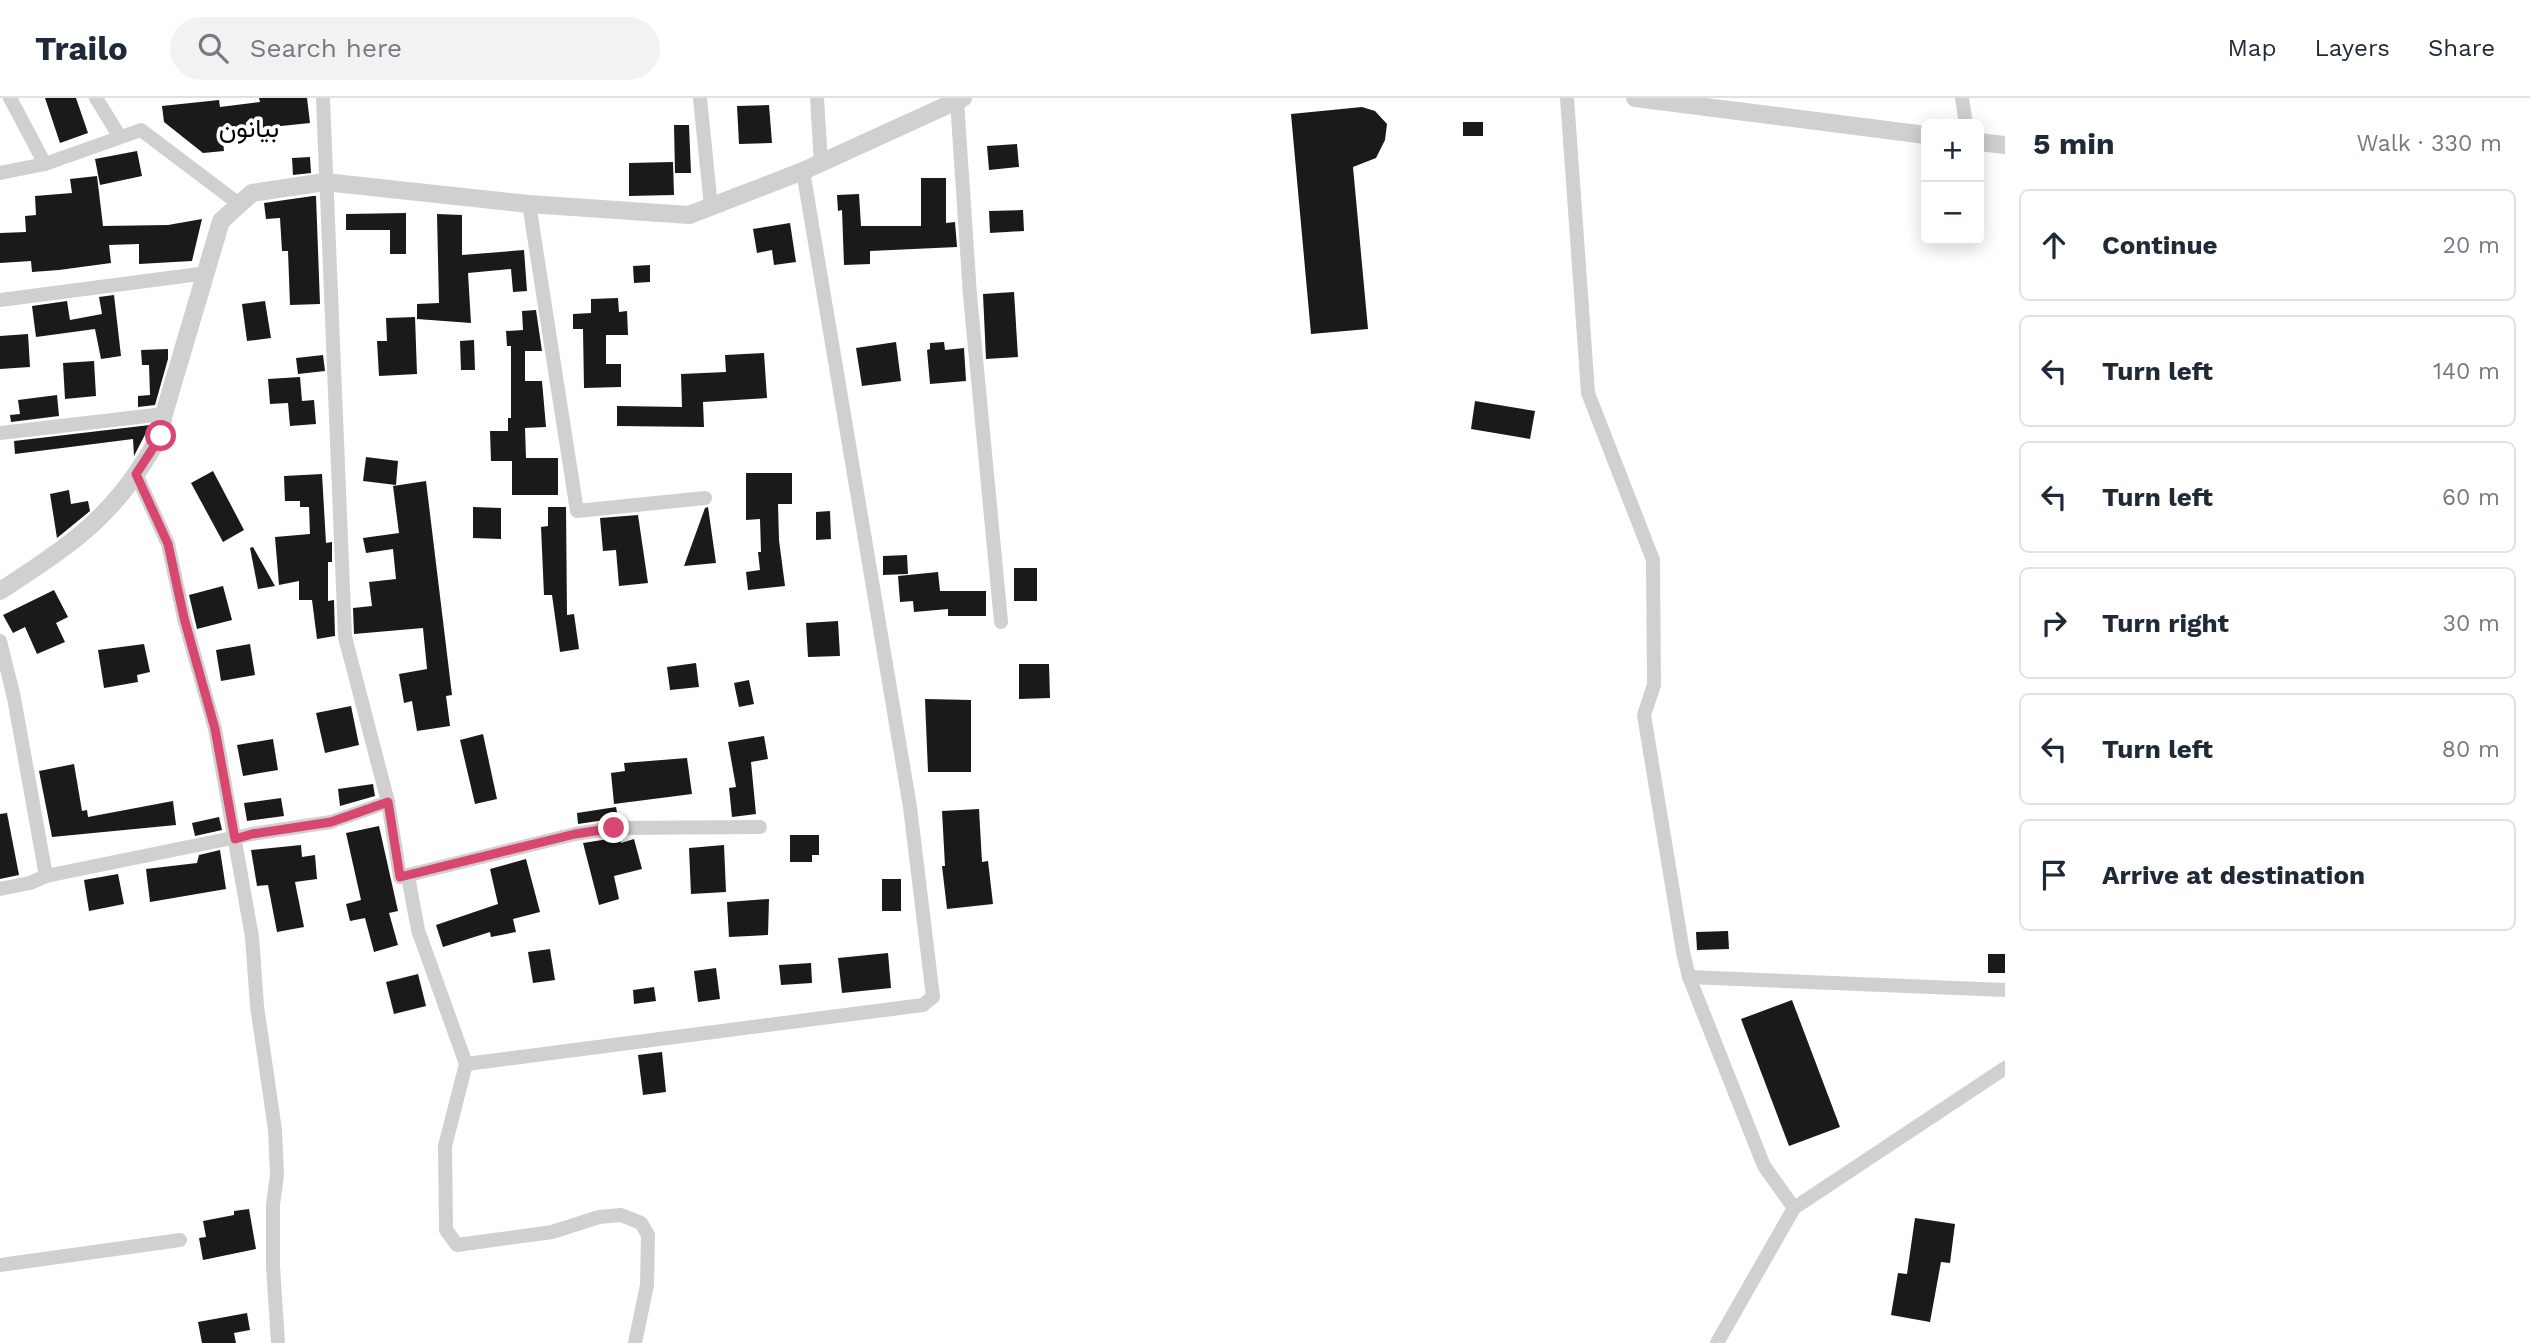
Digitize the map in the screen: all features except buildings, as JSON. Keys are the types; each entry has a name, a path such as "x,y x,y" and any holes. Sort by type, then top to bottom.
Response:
{"street":[{"path":"10,98 45,164"},
{"path":"96,98 120,137"},
{"path":"323,98 345,637 388,802 400,877 575,834 614,828 760,827"},
{"path":"700,98 711,207"},
{"path":"817,98 821,163"},
{"path":"1567,98 1588,393 1653,560 1654,685 1644,715 1689,977 1764,1166 1794,1208"},
{"path":"1635,98 1921,134"},
{"path":"1962,98 1965,119"},
{"path":"0,592 82,536 119,500 161,436 164,414 221,221 252,193 326,182 529,204 689,215 803,171 960,99 970,295 1001,622"},
{"path":"0,173 45,164 141,130 239,204"},
{"path":"1984,143 2005,145"},
{"path":"466,1064 923,1005 933,997 910,807 803,171"},
{"path":"529,204 577,511 705,498"},
{"path":"0,300 207,273"},
{"path":"0,433 164,414"},
{"path":"136,474 168,544 184,618 215,729 257,966 257,1006 275,1129 277,1175 273,1205 272,1266 278,1343"},
{"path":"0,641 14,698 46,876"},
{"path":"0,889 30,883 46,876 252,834 331,822 388,802"},
{"path":"408,876 418,930 466,1064 446,1146 446,1230 457,1245 552,1232 598,1217 621,1215 641,1223 648,1235 646,1285 635,1343"},
{"path":"1689,977 2005,990"},
{"path":"1717,1343 1794,1208 2005,1069"},
{"path":"0,1265 180,1240"}],"district":[{"name":"بيانون","path":"249,128"}],"route":[{"path":"161,436 136,474 168,544 184,618 215,729 235,839 331,822 388,802 400,877 575,834 614,828"}]}
